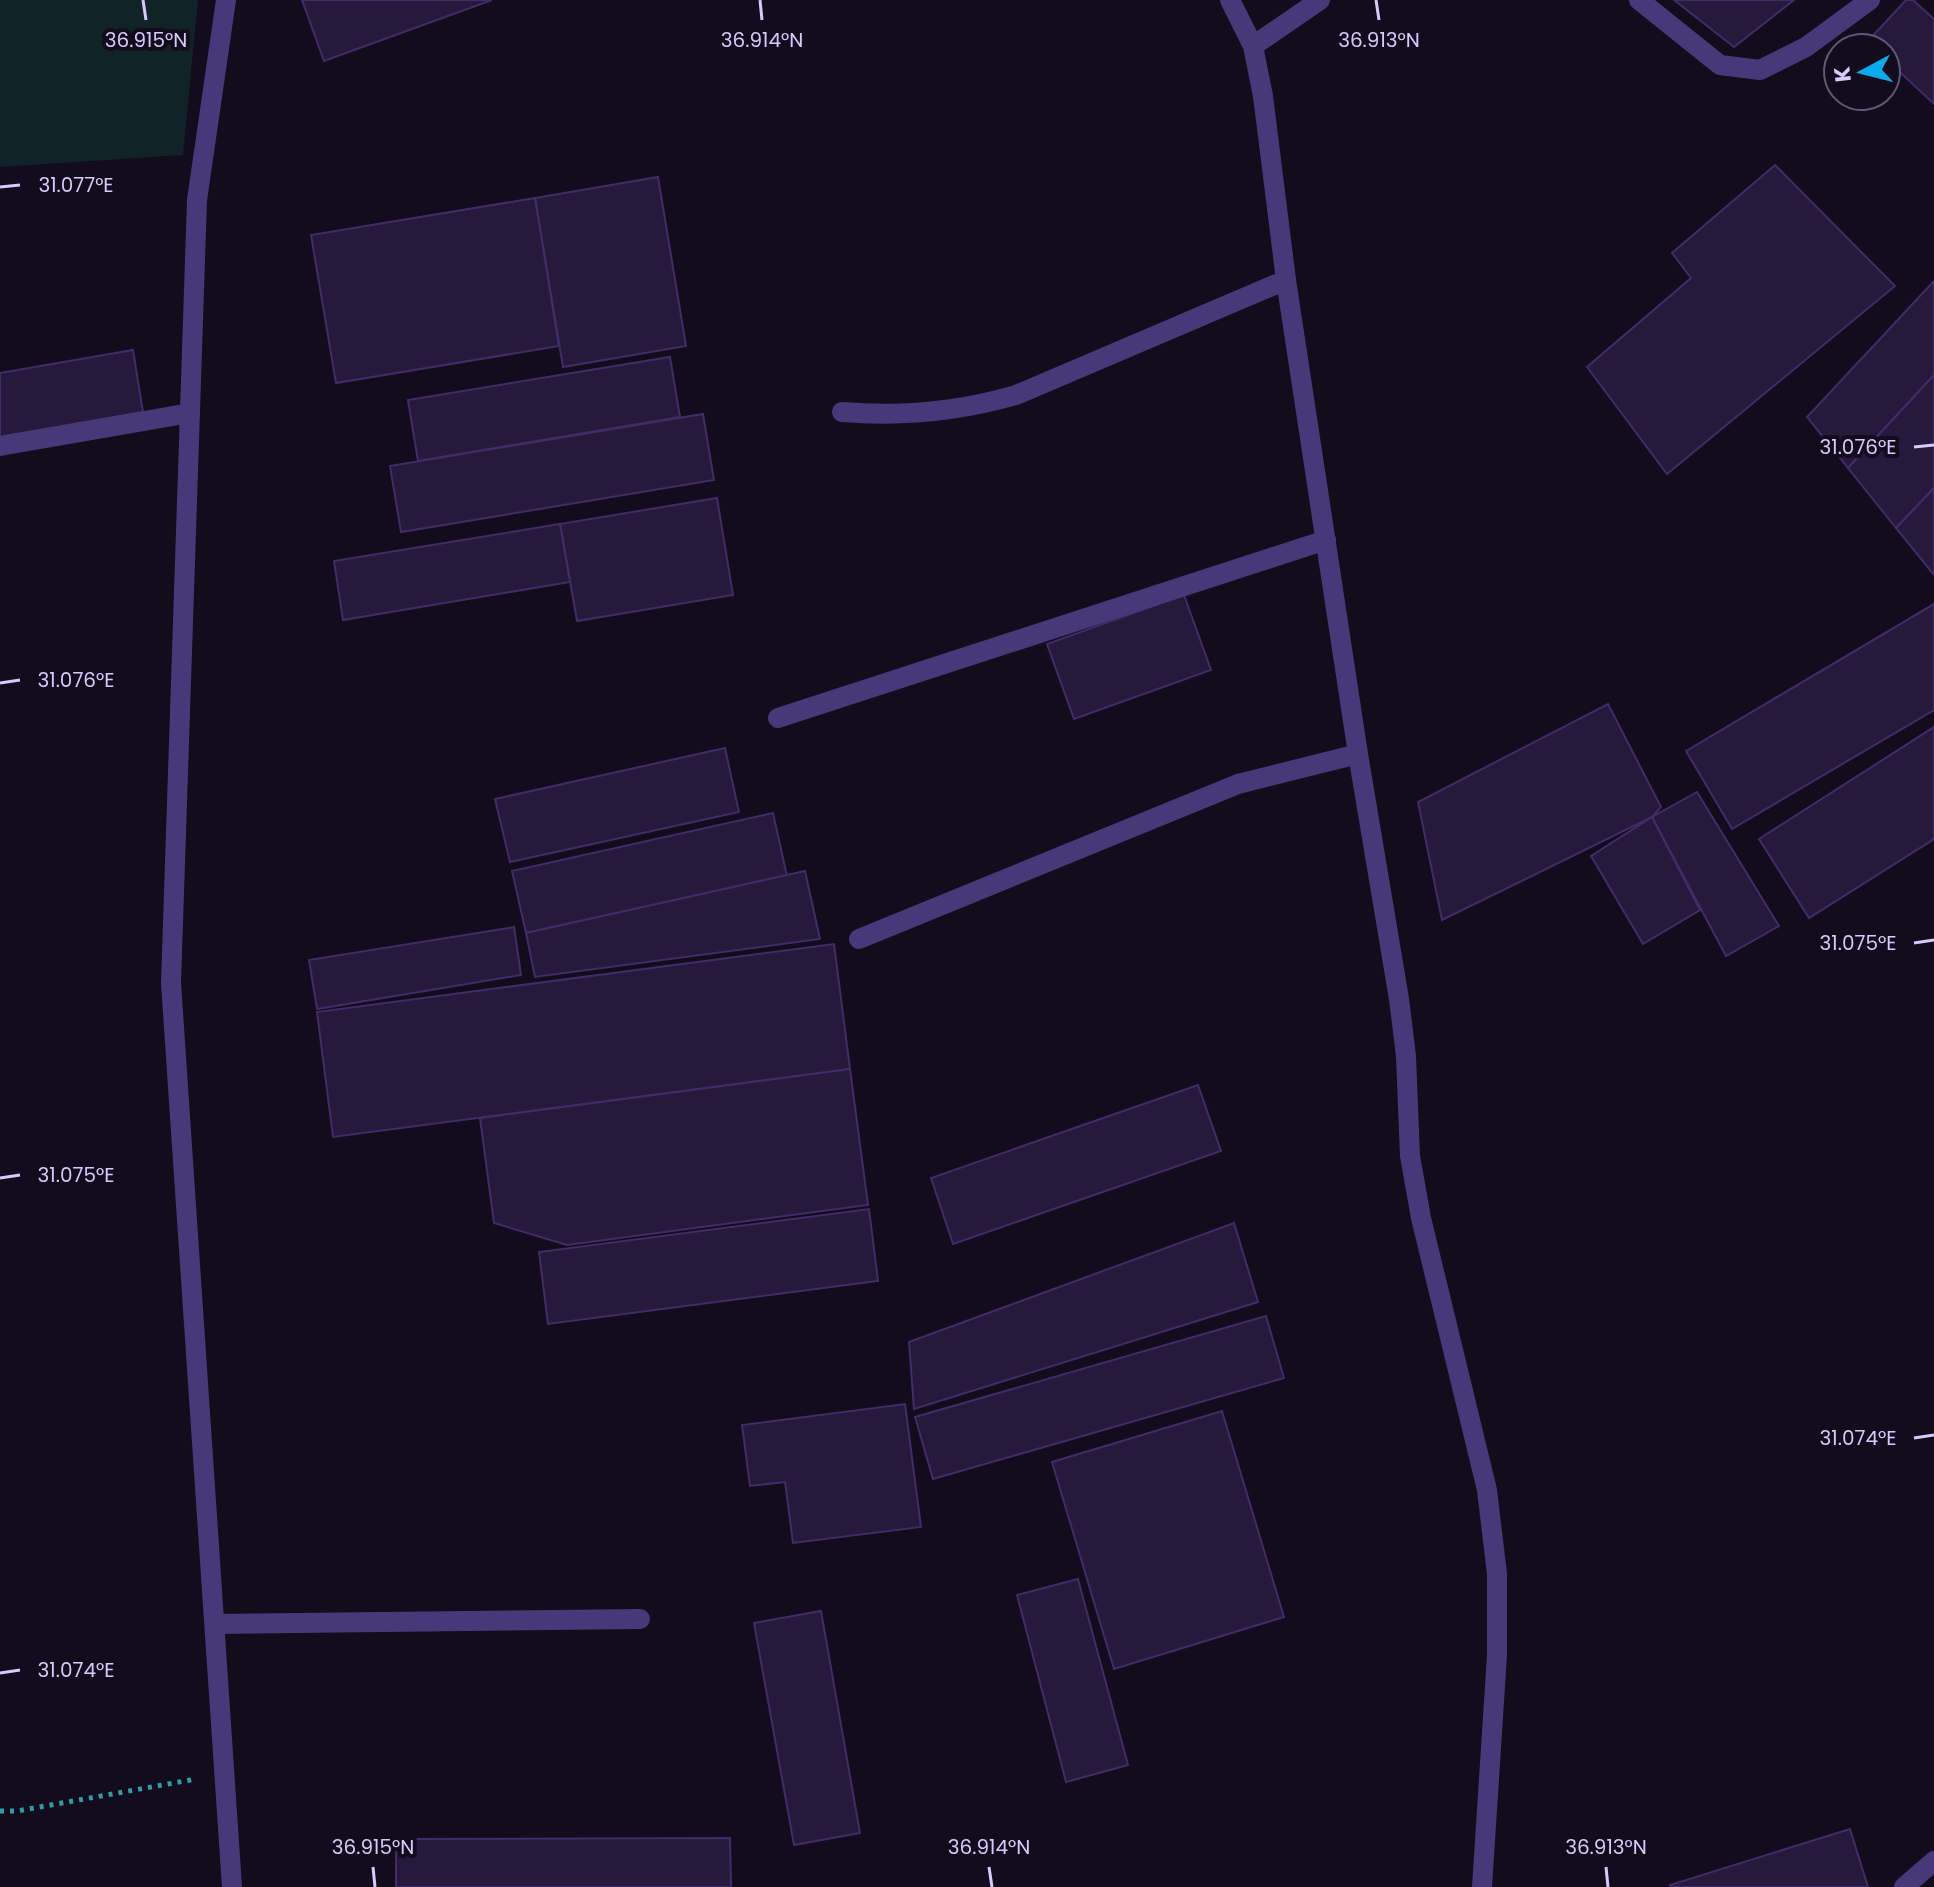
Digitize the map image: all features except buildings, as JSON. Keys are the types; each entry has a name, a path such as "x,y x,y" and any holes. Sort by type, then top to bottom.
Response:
{"street":[{"path":"226,0 197,200 171,983 232,1887"},
{"path":"1230,0 1253,46 1263,96 1286,280 1358,754 1399,999 1406,1056 1410,1156 1421,1218 1487,1490 1497,1574 1497,1655 1482,1887"},
{"path":"1253,46 1320,0"},
{"path":"1639,0 1720,65 1760,70 1806,47 1870,0"},
{"path":"842,412 916,415 953,411 1016,395 1286,280"},
{"path":"0,446 190,413"},
{"path":"778,718 1326,540"},
{"path":"859,939 1238,784 1358,754"},
{"path":"215,1624 640,1619"},
{"path":"1904,1887 1934,1861"}],"path":[{"path":"0,1811 17,1811 225,1774"}],"green space":[{"path":"0,0 198,0 183,155 0,167"}]}
